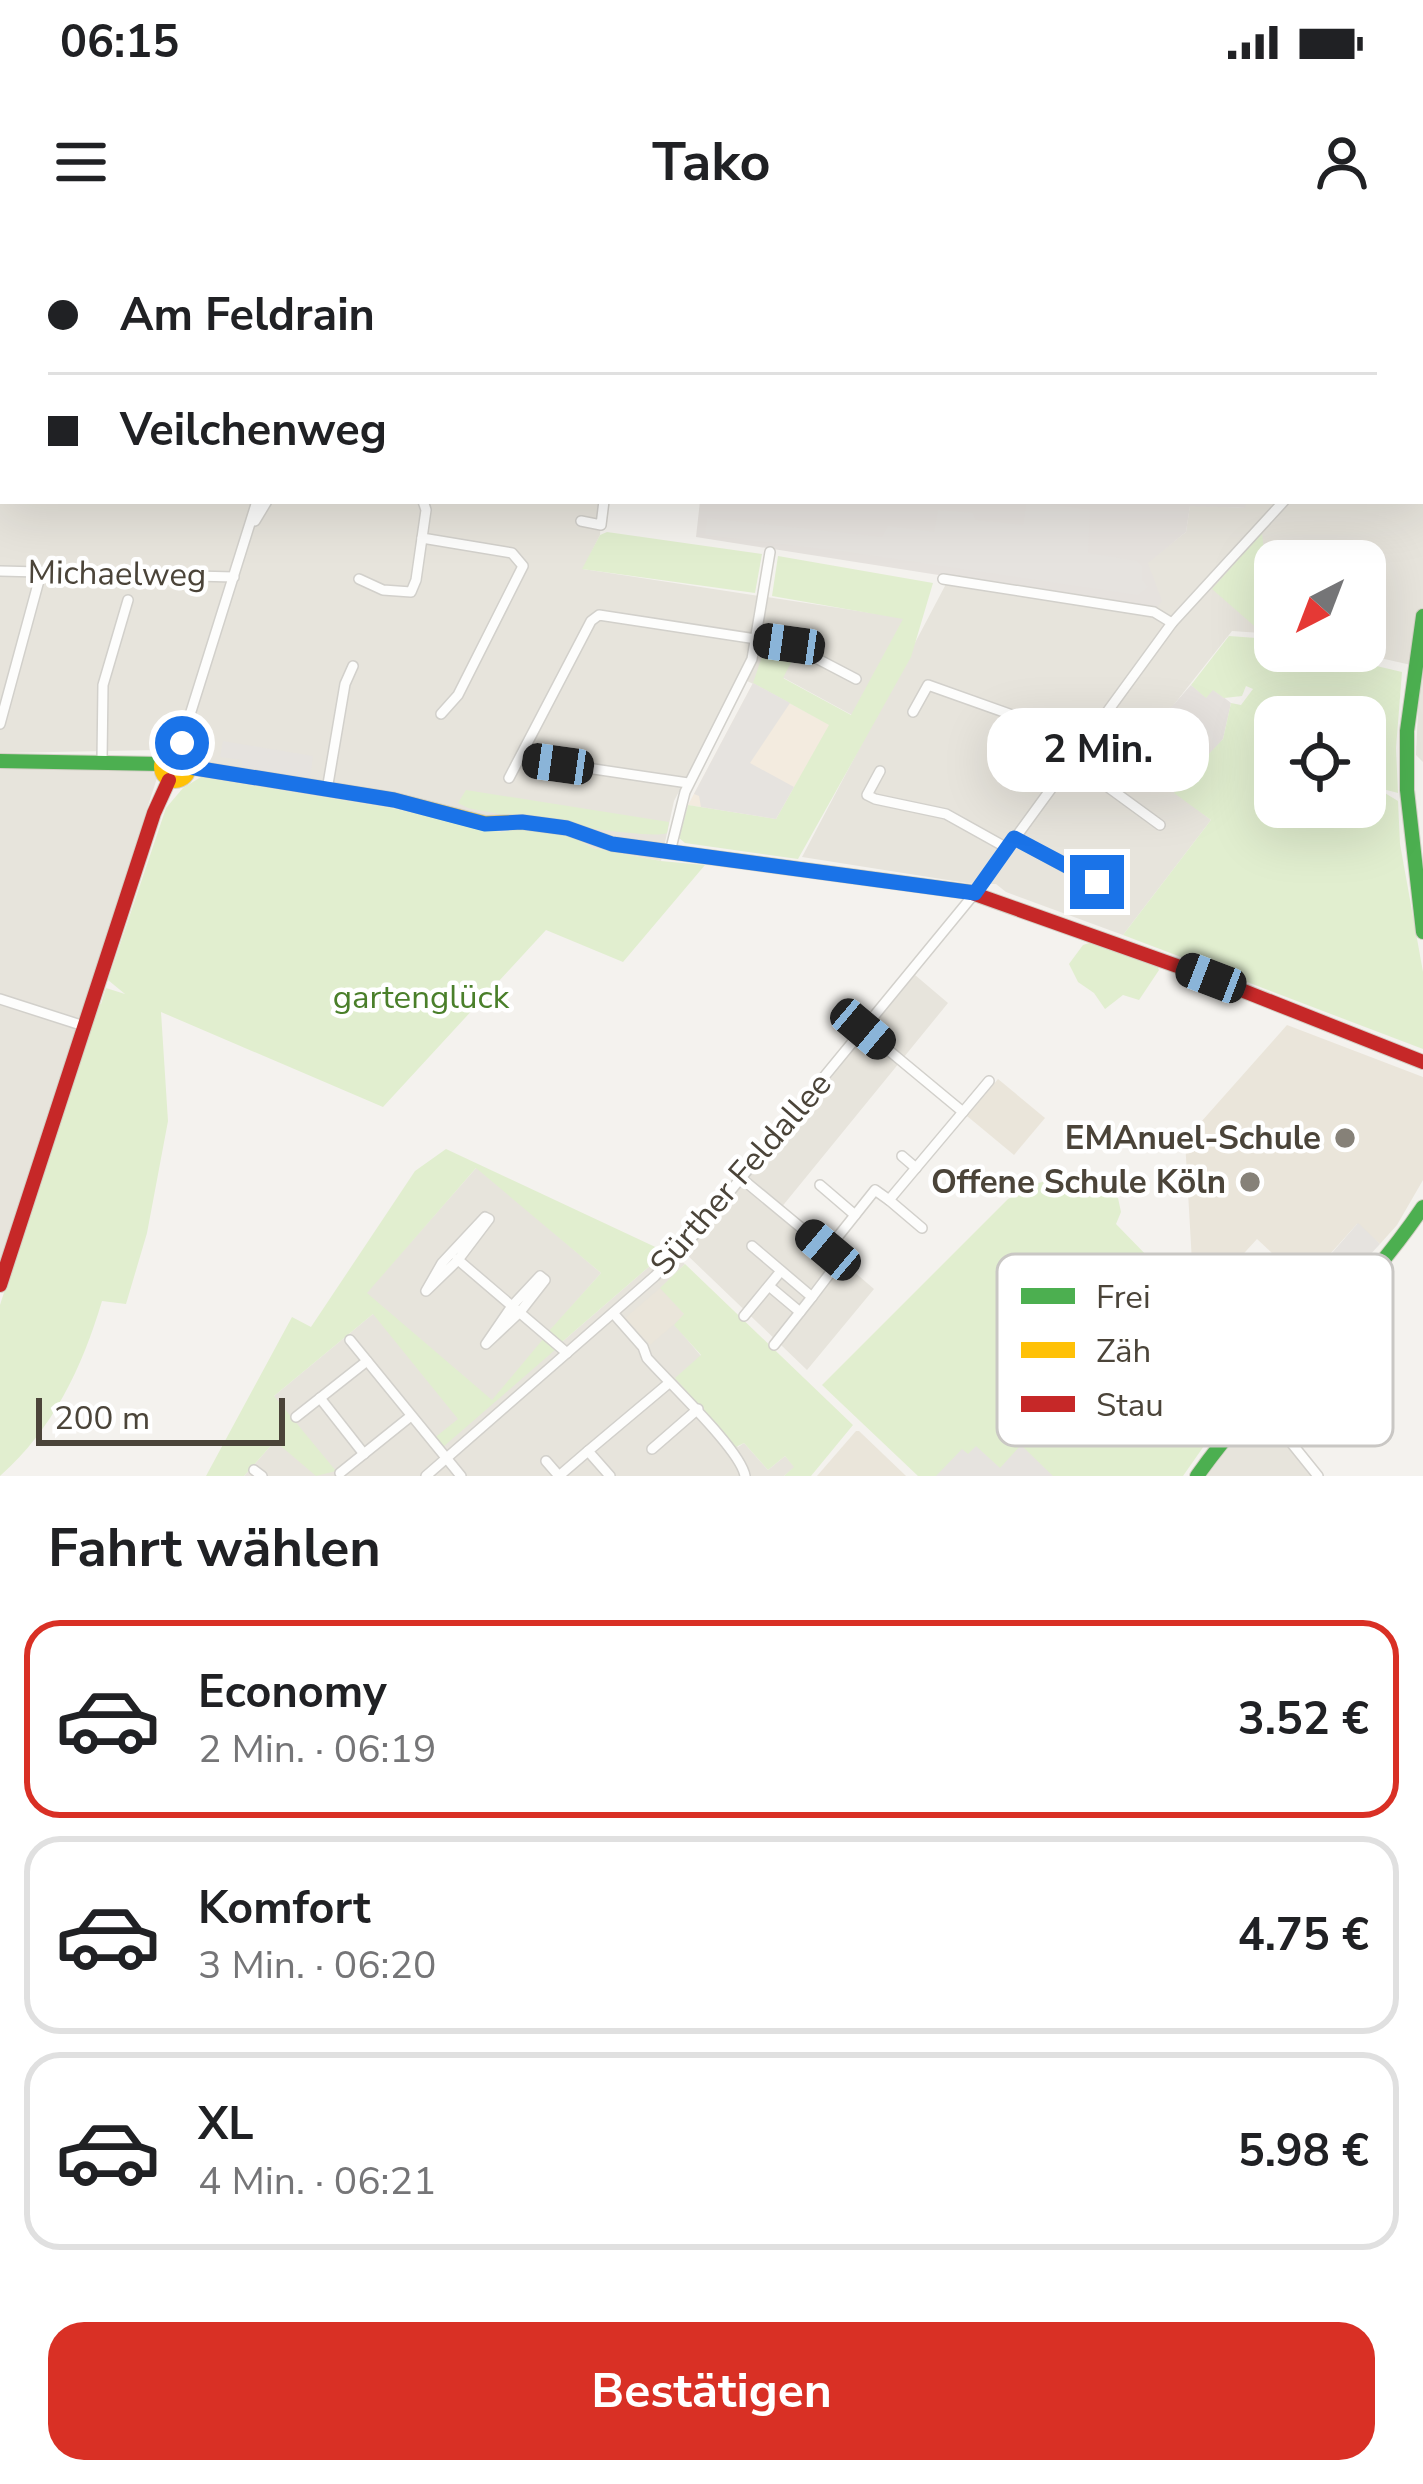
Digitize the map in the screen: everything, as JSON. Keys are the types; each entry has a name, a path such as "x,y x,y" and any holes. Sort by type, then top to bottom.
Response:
{"street":[{"path":"178,753 256,504"},
{"path":"248,530 265,504"},
{"path":"359,579 382,590 411,592 424,504"},
{"path":"581,521 601,525 604,504"},
{"name":"Sürther Feldallee","path":"426,1476 676,1254 975,893 1172,623 1281,504"},
{"path":"422,538 512,553 523,566 458,695 441,714"},
{"path":"670,852 688,783 745,678 770,552"},
{"name":"Michaelweg","path":"0,572 234,578"},
{"path":"0,724 41,573"},
{"path":"943,579 1154,612 1172,623"},
{"path":"102,760 103,686 128,600"},
{"path":"508,778 596,616 789,644 856,679"},
{"path":"1423,616 1407,731 1407,798 1423,932"},
{"path":"327,790 345,684 353,666"},
{"path":"913,712 928,685 1018,717 1160,825"},
{"path":"178,753 189,767 182,779 169,779 161,764 169,754 178,753"},
{"path":"520,758 688,783"},
{"path":"0,761 161,764"},
{"path":"189,767 394,800 485,824 522,822 567,828 612,844 975,893 1190,970 1423,1062"},
{"path":"880,771 868,795 875,800 946,814 1110,892"},
{"path":"0,1285 169,779"},
{"path":"0,999 84,1026"},
{"path":"863,1029 963,1112"},
{"path":"889,1201 989,1081"},
{"path":"902,1156 916,1168"},
{"path":"741,1178 840,1260 774,1345"},
{"path":"820,1185 855,1215"},
{"path":"828,1250 875,1190 922,1228"},
{"path":"1390,1254 1423,1207"},
{"path":"752,1246 812,1297"},
{"path":"455,1257 567,1353"},
{"path":"744,1316 781,1271"},
{"path":"769,1286 800,1312"},
{"path":"613,1313 669,1383 698,1409 742,1465 745,1476"},
{"path":"350,1340 461,1476"},
{"path":"296,1417 367,1361"},
{"path":"546,1461 559,1476 669,1383"},
{"path":"320,1398 364,1454"},
{"path":"652,1449 698,1409"},
{"path":"340,1473 411,1416"},
{"path":"1197,1476 1216,1446"},
{"path":"1294,1446 1318,1476"},
{"path":"588,1451 610,1476"}],"shaded area":[{"path":"0,504 602,504 600,535 583,569 904,618 852,715 784,678 774,694 739,677 674,801 661,861 593,848 566,833 525,828 502,832 391,808 201,777 172,743 159,750 0,753"},
{"path":"700,504 1246,504 1245,508 1190,506 1186,532 1148,563 1162,601 1156,609 696,537"},
{"path":"1026,504 1090,510 1088,553 1137,561 1148,587 1138,595 705,535 707,518 882,537 888,526 934,532 938,510 1023,525"},
{"path":"1423,504 1423,762 1416,755 1420,667 1386,659 1386,540 1254,540 1254,633 1232,631 1142,745 1186,781 1175,792 1211,820 1123,935 1006,892 996,884 802,857 946,584 1148,562 1186,532 1190,505"},
{"path":"753,683 830,725 776,819 688,805"},
{"path":"753,683 790,703 750,763 794,787 776,819 701,807 694,794"},
{"path":"1191,685 1206,697 1213,689 1231,703 1223,739 1208,756 1161,719"},
{"path":"223,741 313,756 310,778 242,767 242,760 220,757"},
{"path":"0,767 152,771 157,778 0,1266"},
{"path":"915,975 948,1003 776,1214 874,1289 807,1370 685,1253"},
{"path":"1287,1025 1423,1077 1423,1180 1380,1244 1357,1224 1330,1254 1273,1254 1257,1239 1243,1254 1192,1254 1185,1140"},
{"path":"998,1079 1045,1118 1014,1155 967,1116"},
{"path":"477,1167 601,1273 550,1331 562,1342 666,1252 685,1264 661,1288 685,1315 675,1325 701,1356 676,1378 738,1447 744,1443 768,1470 785,1456 795,1467 784,1476 244,1476 275,1441 274,1396 373,1314 366,1293"},
{"path":"1358,1223 1380,1244 1371,1254 1331,1254"},
{"path":"660,1288 685,1315 650,1345 625,1318"},
{"path":"859,1431 906,1476 817,1476"},
{"path":"976,1446 1000,1468 1022,1446 1053,1476 936,1476 962,1449 968,1454"},
{"path":"1228,1446 1288,1446 1312,1476 1207,1476"}],"green space":[{"path":"607,532 762,554 755,593 582,569 600,535"},
{"path":"1254,542 1254,626 1212,589"},
{"path":"778,556 933,583 911,657 798,859 685,843 679,838 688,805 776,819 829,725 753,683 766,645 797,651 783,678 851,715 903,619 772,596"},
{"path":"1229,636 1254,638 1254,672 1386,672 1386,668 1402,672 1398,793 1386,790 1386,696 1254,696 1254,828 1386,828 1386,794 1398,801 1400,844 1423,972 1423,1049 1123,935 1211,820 1174,793 1186,780 1141,746 1161,719 1207,756 1223,739 1231,703 1241,705 1253,689 1246,686 1242,696 1224,698 1213,690 1206,698 1191,685"},
{"name":"gartenglück","path":"201,777 391,808 501,832 525,828 566,833 593,848 705,865 623,962 546,930 383,1107 161,1012 168,1121 147,1233 126,1304 102,1301 63,1396 35,1438 0,1476 0,1305 97,1003 101,1004 106,988 125,994 108,980 166,808 183,788"},
{"path":"466,790 669,822 667,833 604,830 468,808 458,803"},
{"path":"1092,942 1156,963 1159,970 1139,1000 1123,995 1105,1009 1078,982 1069,964 1083,945"},
{"path":"446,1149 666,1252 562,1342 549,1331 601,1273 476,1168 367,1293 492,1400 544,1338 556,1349 443,1447 433,1439 458,1419 373,1314 274,1396 336,1471 316,1476 275,1441 244,1476 206,1476 292,1317 311,1327 415,1171"},
{"path":"1059,1178 1101,1185 1118,1198 1121,1212 1116,1224 1145,1254 997,1254 997,1446 1204,1446 1183,1476 918,1476 822,1385 1008,1199 1034,1184"},
{"path":"685,1264 853,1425 811,1476 784,1476 794,1467 785,1456 768,1470 744,1443 736,1447 675,1378 701,1355 674,1325 684,1314 660,1288"}],"traffic: fast":[{"path":"1423,616 1407,731 1407,790 1423,932"},
{"path":"0,761 161,764"},
{"path":"1388,1254 1423,1207"},
{"path":"1197,1476 1220,1446"}],"traffic: slow":[{"path":"175,753 185,757 189,767 185,777 175,781 165,777 161,767 165,757 175,753"},
{"path":"189,767 395,800 485,823 567,828 612,844 969,892"}],"traffic: jam":[{"path":"0,1285 154,813 169,780"},
{"path":"969,892 1211,978 1423,1062"}],"place":[{"name":"EMAnuel-Schule","path":"1345,1138"},
{"name":"Offene Schule Köln","path":"1250,1182"}],"route":[{"path":"182,743 178,753 189,767 394,800 485,824 522,822 567,828 612,844 975,893 1014,838 1097,882"}]}
